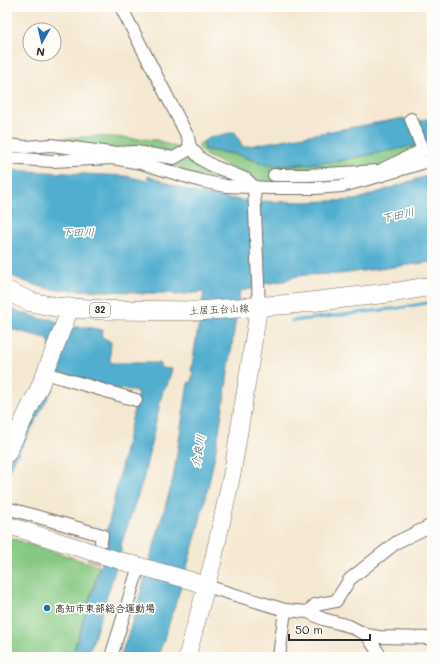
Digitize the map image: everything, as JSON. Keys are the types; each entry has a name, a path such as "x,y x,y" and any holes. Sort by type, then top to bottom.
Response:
{"main road":[{"name":"土居五台山線","path":"7,291 31,302 69,313 197,311 255,302 397,292 432,286"}],"street":[{"path":"121,7 188,137 190,148 207,163 246,179 254,191 255,302 234,469 213,560 187,657"},
{"path":"274,175 379,173 422,150 411,119"},
{"path":"7,146 26,147 51,145 112,155 201,182 254,191 342,186 379,173 432,160"},
{"path":"7,158 52,161 136,152 174,158 190,148"},
{"path":"7,454 52,375 56,347 69,313"},
{"path":"52,375 136,400"},
{"path":"7,508 102,535 96,547"},
{"path":"7,525 96,547 121,561 189,580 285,610 308,612 323,619 349,626 367,635 379,637 432,638"},
{"path":"308,612 315,605 336,601 350,578 397,542 432,525"},
{"path":"111,657 141,567"},
{"path":"279,657 285,610"},
{"path":"367,635 381,657"}],"green space":[{"path":"96,136 157,140 180,149 175,152 112,150 54,140"},
{"path":"204,141 204,150 237,155 269,166 290,166 340,161 418,146 375,173 325,185 261,182 205,155 199,148 199,144"},
{"path":"131,153 188,154 210,171 232,178 239,182 187,175"},
{"name":"高知市東部総合運動場","path":"7,537 99,566 72,657 7,657"}],"water":[{"path":"432,117 432,140 417,145 337,161 291,165 269,165 236,154 204,149 204,141 211,137 235,132 243,147 404,118 408,125"},
{"name":"下田川","path":"7,170 126,176 147,181 148,176 192,192 207,195 247,201 304,202 355,200 432,174 432,262 339,274 306,275 293,277 284,281 263,284 252,289 240,291 222,411 209,483 192,549 158,657 120,657 129,633 173,479 188,383 191,382 193,371 191,371 204,292 174,295 174,293 144,294 133,292 49,289 7,274"},
{"path":"7,308 42,319 50,319 70,327 86,327 103,330 101,336 111,342 111,363 159,363 161,368 172,369 167,386 163,390 143,480 121,545 122,548 88,657 72,657 100,567 138,392 122,388 121,391 61,373 7,474 7,465 49,382 50,343 46,338 7,328"}],"waterway":[{"path":"292,321 399,308 432,302"}],"tunnel":[{"path":"94,566 99,547"}],"place":[{"name":"高知市東部総合運動場","path":"47,608"}],"water label":[{"name":"介良川","path":"198,451"}]}
